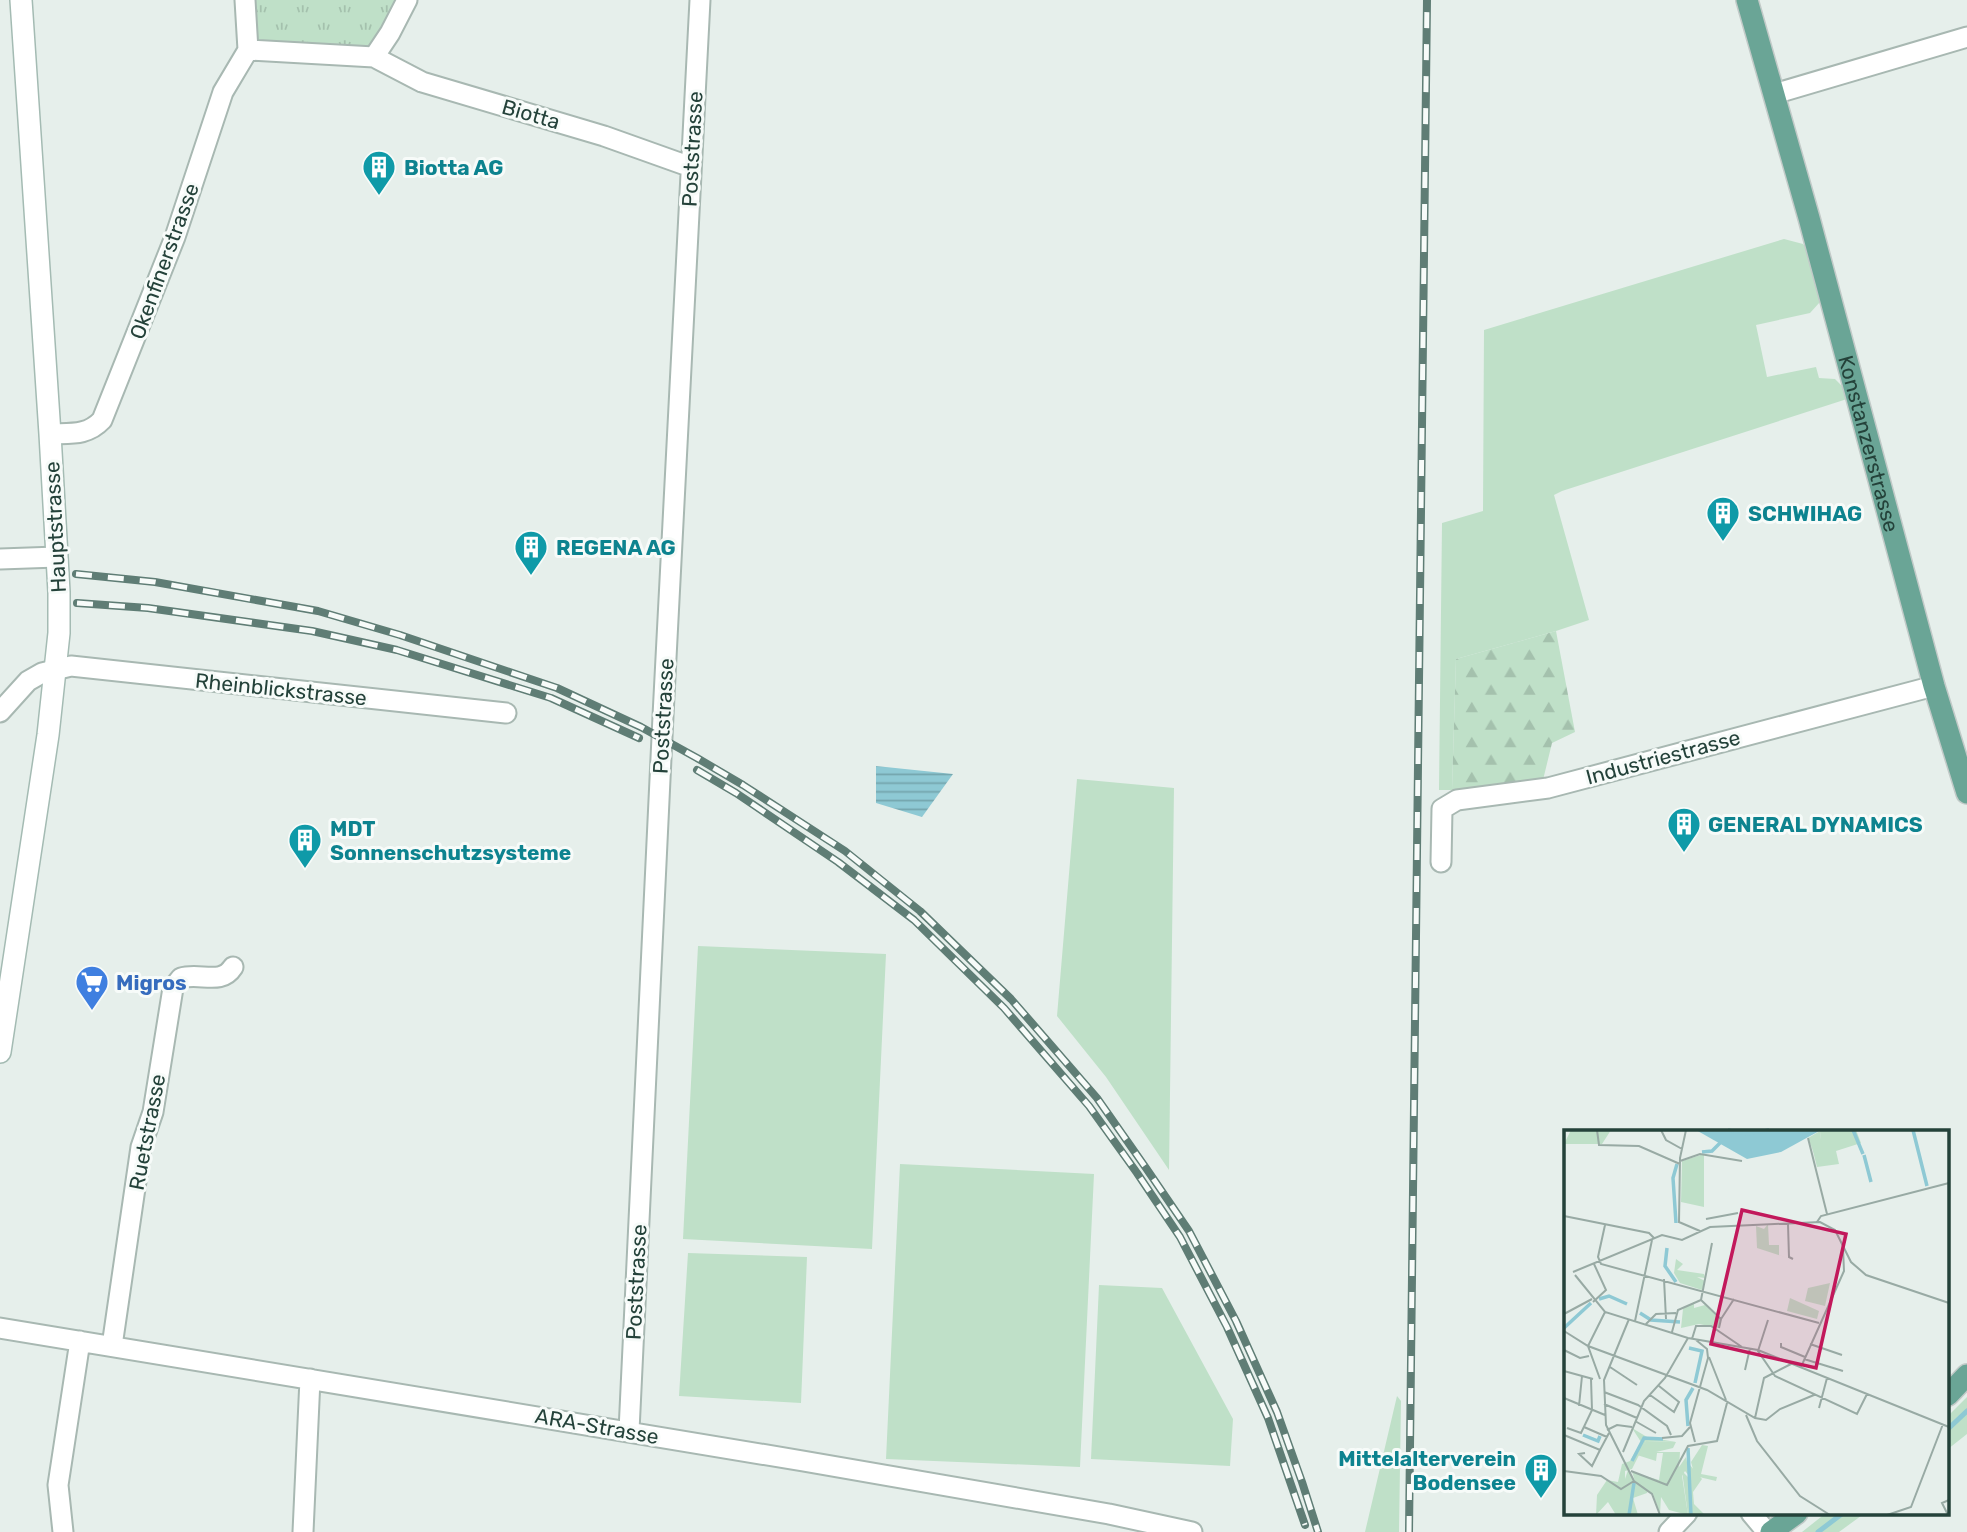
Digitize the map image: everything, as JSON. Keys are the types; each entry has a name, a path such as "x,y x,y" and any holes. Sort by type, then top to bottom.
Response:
{"main road":[{"name":"Konstanzerstrasse","path":"1747,0 1934,685 1967,793"},
{"path":"1950,1393 1967,1375"},
{"path":"1769,1532 1796,1514"}],"street":[{"name":"Hauptstrasse","path":"0,1052 48,735 56,670 59,592 21,0"},
{"path":"245,0 248,51 374,57 407,0"},
{"name":"Poststrasse","path":"629,1431 700,0"},
{"path":"1774,93 1967,37"},
{"name":"Okenfinerstrasse","path":"50,434 87,431 94,429 102,421 175,237 223,92 248,51"},
{"name":"Biotta","path":"374,57 422,82 604,136 691,167"},
{"path":"0,559 57,557"},
{"name":"Rheinblickstrasse","path":"56,670 71,666 506,713"},
{"path":"0,712 28,681 42,673 56,670"},
{"name":"Industriestrasse","path":"1441,862 1442,810 1457,800 1548,788 1934,685"},
{"name":"Ruetstrasse","path":"112,1346 141,1147 153,1112 173,988 181,978 224,977 233,967"},
{"name":"ARA-Strasse","path":"0,1328 629,1431 1109,1514 1192,1532"},
{"path":"64,1532 58,1485 80,1341"},
{"path":"303,1532 310,1379"},
{"path":"1669,1532 1686,1514"},
{"path":"1752,1514 1769,1532"}],"green space":[{"path":"248,0 407,0 374,57 248,50"},
{"path":"1784,239 1803,244 1810,254 1820,302 1810,313 1756,325 1767,377 1816,367 1819,378 1835,379 1844,388 1847,399 1554,495 1589,620 1456,659 1452,790 1439,790 1442,523 1483,511 1484,330"},
{"path":"1556,631 1575,732 1552,743 1543,780 1452,790 1456,659"},
{"path":"1077,779 1174,788 1169,1170 1106,1077 1057,1016"},
{"path":"698,946 886,954 872,1249 683,1239"},
{"path":"900,1164 1094,1174 1080,1467 886,1459"},
{"path":"688,1253 807,1257 801,1403 679,1396"},
{"path":"1099,1285 1162,1288 1233,1419 1230,1466 1091,1459"},
{"path":"1397,1396 1401,1401 1399,1532 1365,1532"},
{"path":"1967,1397 1967,1434 1950,1447 1950,1414"},
{"path":"1825,1514 1864,1514 1839,1532 1802,1532"}],"water":[{"path":"876,766 953,774 922,817 876,803"}],"waterway":[{"path":"1950,1427 1967,1411"},
{"path":"1818,1532 1842,1514"}],"railway":[{"path":"1409,1532 1427,0"},
{"path":"76,574 155,582 318,611 400,635 557,688 641,727 697,758 845,851 920,911 1011,999 1097,1098 1146,1168 1189,1231 1236,1321 1277,1412 1318,1532"},
{"path":"77,603 148,608 312,631 397,650 551,698 639,738"},
{"path":"697,770 838,862 914,920 1004,1008 1089,1106 1180,1237 1227,1327 1268,1418 1305,1525"}],"place":[{"name":"Biotta AG","path":"379,197"},
{"name":"SCHWIHAG","path":"1723,543"},
{"name":"REGENA AG","path":"531,577"},
{"name":"GENERAL DYNAMICS","path":"1684,854"},
{"name":"MDT Sonnenschutzsysteme","path":"305,870"},
{"name":"Migros","path":"92,1012"},
{"name":"Mittelalterverein Bodensee","path":"1541,1500"}]}
